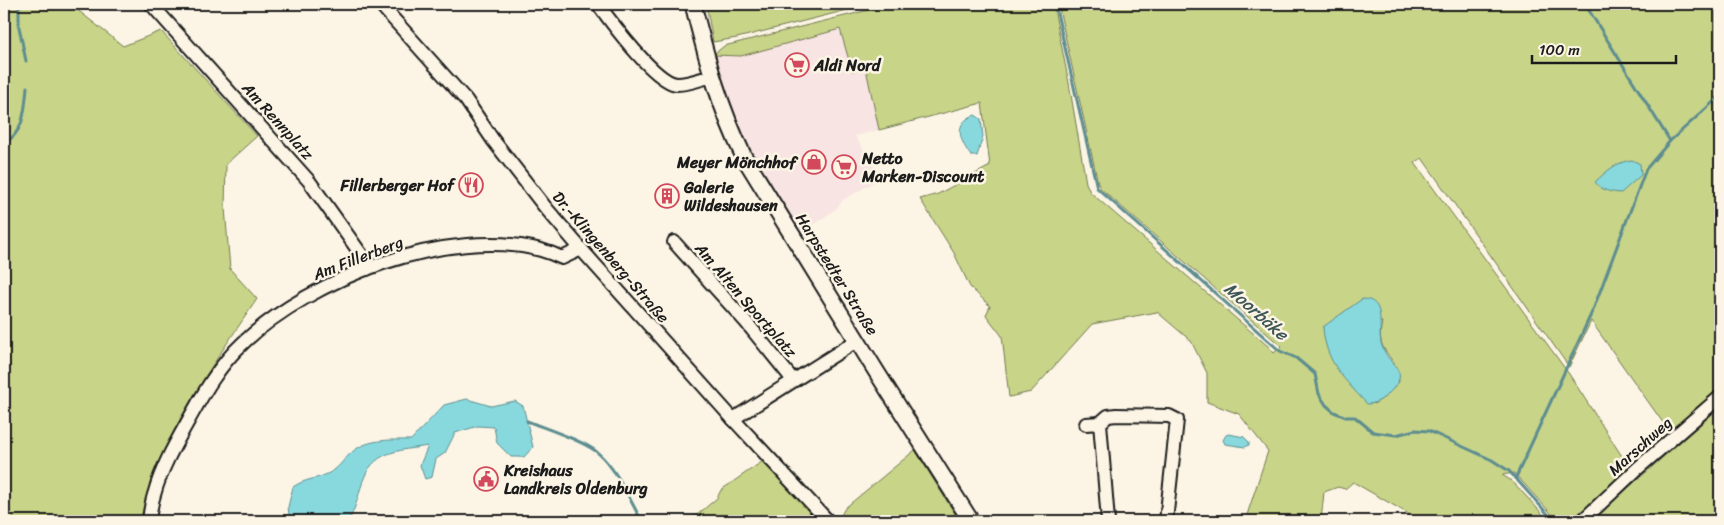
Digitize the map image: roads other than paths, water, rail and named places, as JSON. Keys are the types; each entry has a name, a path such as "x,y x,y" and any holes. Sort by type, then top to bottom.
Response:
{"main road":[{"name":"Harpstedter Straße","path":"693,4 712,76 734,137 744,157 971,521"}],"street":[{"name":"Am Rennplatz","path":"152,4 309,181 362,258 367,269"},
{"name":"Dr.-Klingenberg-Straße","path":"380,4 466,100 493,140 545,207 581,249 733,420 828,521"},
{"path":"598,4 628,43 664,80 676,84 712,76"},
{"name":"Am Alten Sportplatz","path":"674,242 746,322 793,380"},
{"name":"Am Fillerberg","path":"149,521 153,496 166,459 200,399 220,369 244,342 283,310 321,288 367,269 416,254 464,246 510,245 542,250 562,258 581,249"},
{"name":"Am Alten Sportplatz","path":"733,420 858,340"},
{"name":"Marschweg","path":"1582,521 1637,469 1720,397"},
{"path":"1086,424 1100,423 1108,416 1116,415 1169,416 1177,420 1166,521"},
{"path":"1100,423 1108,521"}],"water":[{"path":"975,115 981,119 983,137 977,156 971,156 961,139 960,133 963,123"},
{"path":"1632,160 1640,164 1641,175 1621,193 1606,190 1595,182 1616,165"},
{"path":"1362,299 1370,300 1376,304 1379,310 1382,346 1398,370 1399,375 1399,380 1395,387 1387,395 1378,401 1367,404 1344,378 1332,360 1323,327"},
{"path":"467,399 491,406 515,401 523,406 533,447 524,457 511,457 497,443 494,427 478,426 455,433 445,453 436,459 432,477 425,479 420,465 428,446 397,451 379,458 372,464 366,473 348,521 290,521 288,507 293,487 332,471 355,449 362,445 378,441 411,440 444,405"},
{"path":"1229,434 1244,437 1249,442 1249,445 1245,447 1225,444 1223,440"}],"waterway":[{"path":"19,4 19,27 26,61"},
{"name":"Moorbäke","path":"1055,4 1097,188 1280,351 1296,358 1315,374 1319,394 1326,405 1334,412 1346,417 1355,417 1373,432 1396,435 1415,430 1429,431 1492,460 1509,471 1554,521"},
{"path":"1585,4 1670,141"},
{"path":"4,143 16,133 23,119 27,87"},
{"path":"1516,477 1593,310 1646,169 1670,141 1720,96"},
{"path":"527,421 574,439 598,453 611,467 640,518"}],"place":[{"name":"Aldi Nord","path":"797,65"},
{"name":"Meyer Mönchhof","path":"814,162"},
{"name":"Netto Marken-Discount","path":"844,167"},
{"name":"Fillerberger Hof","path":"471,185"},
{"name":"Galerie Wildeshausen","path":"667,196"},
{"name":"Kreishaus Landkreis Oldenburg","path":"486,479"}]}
